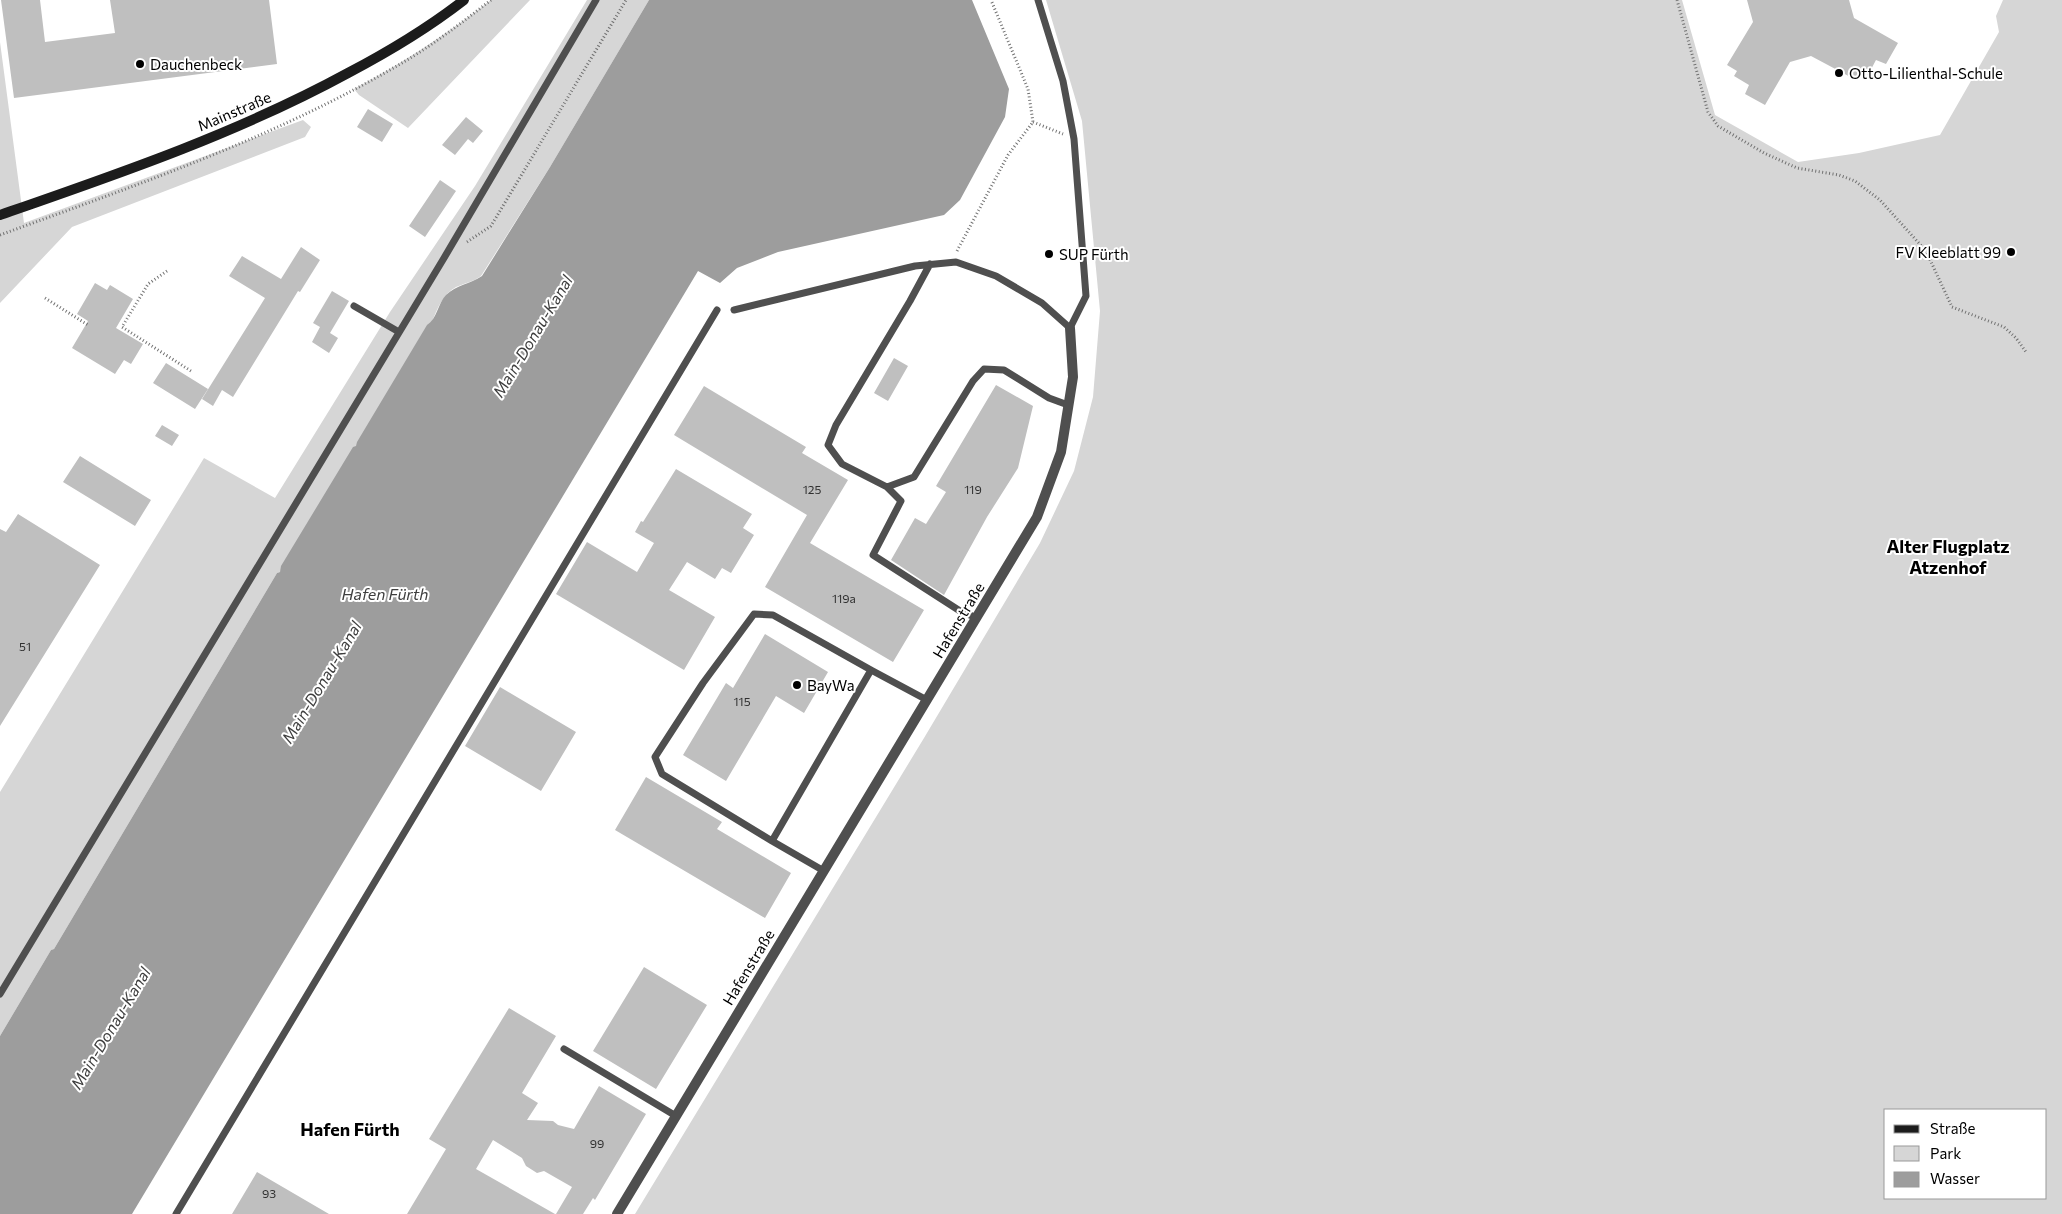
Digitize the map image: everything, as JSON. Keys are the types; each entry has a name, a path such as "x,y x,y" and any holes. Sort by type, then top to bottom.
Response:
{"main road":[{"name":"Mainstraße","path":"0,215 138,166 239,126 306,96 387,53 464,0"}],"street":[{"name":"Hafenstraße","path":"616,1214 1038,517 1061,452 1073,377 1070,328"}],"lane":[{"path":"0,994 444,258 596,0"},
{"path":"734,310 915,266 956,262 996,276 1042,303 1070,328 1086,296 1074,139 1063,81 1038,0"},
{"path":"930,264 910,302 836,425 828,445 842,464 887,487 901,501 873,555 960,611 977,618"},
{"path":"354,306 399,332"},
{"path":"176,1214 717,310"},
{"path":"887,487 914,477 973,381 984,369 1004,370 1049,398 1068,405"},
{"path":"824,872 662,774 655,756 703,683 754,614 773,615 927,700"},
{"path":"772,841 871,670"},
{"path":"564,1049 676,1116"}],"path":[{"path":"444,258 491,226 626,0"},
{"path":"956,262 957,252 1008,155 1033,122 1028,89 991,0"},
{"path":"1677,0 1708,112 1718,126 1797,168 1839,175 1861,186 1880,200 1926,251 1952,307 2004,327 2016,338 2026,352"},
{"path":"1033,122 1074,139"},
{"path":"167,271 148,284 122,327 191,370"},
{"path":"45,298 88,325"}],"green space":[{"path":"491,0 530,0 408,128 359,95 354,89 425,47"},
{"path":"587,0 649,0 550,167 481,276 451,290 441,302 432,322 280,572 277,573 54,949 51,950 0,1036 0,792 204,458 275,498 390,312 475,186"},
{"path":"1046,0 1682,0 1715,115 1798,162 1859,153 1940,135 1999,32 1996,16 2003,0 2062,0 2062,1214 635,1214 1040,543 1074,471 1093,397 1100,311 1082,121"},
{"path":"0,42 24,223 303,120 311,127 305,137 72,227 0,303"}],"water":[{"name":"Hafen Fürth","path":"649,0 972,0 1009,89 1005,117 960,200 944,215 778,252 737,268 720,283 698,271 132,1214 0,1214 0,1036 51,950 54,949 277,573 280,572 281,566 353,447 356,446 427,325 433,319 443,298 454,289 482,276 550,167"}],"building":[{"path":"1,0 40,0 45,42 115,33 110,0 269,0 277,64 14,98"},
{"path":"1747,0 1849,0 1854,18 1898,43 1886,64 1876,60 1868,75 1862,71 1856,80 1811,56 1790,62 1765,105 1745,94 1749,85 1734,76 1737,71 1727,65 1753,22"},
{"path":"368,109 393,124 382,142 357,127"},
{"path":"466,117 483,131 473,143 468,139 455,155 442,145"},
{"path":"440,180 456,191 425,237 409,226"},
{"path":"301,247 320,260 300,292 298,291 233,397 222,390 213,406 202,399 265,298 229,276 242,256 281,279"},
{"path":"95,283 107,290 110,285 133,299 116,328 143,344 131,364 124,360 115,374 72,348 88,321 77,314"},
{"path":"332,291 349,301 330,333 338,338 329,353 312,342 320,327 313,323"},
{"path":"894,358 908,366 888,401 874,393"},
{"path":"166,363 208,389 195,409 153,383"},
{"path":"996,385 1033,406 1018,468 987,517 944,595 891,560 915,518 926,524 946,492 936,486"},
{"path":"704,386 806,447 802,453 848,480 810,543 924,610 893,662 765,587 807,515 674,435"},
{"path":"162,425 179,435 172,446 155,436"},
{"path":"80,456 151,500 135,526 63,482"},
{"path":"676,469 752,514 743,528 754,535 731,573 722,568 715,579 687,562 669,590 715,617 684,670 556,594 587,542 637,572 654,543 635,532"},
{"path":"18,514 100,565 0,726 0,529 6,532"},
{"path":"765,634 828,672 804,713 776,696 726,781 683,755 726,683 733,688"},
{"path":"500,687 576,732 541,791 465,746"},
{"path":"646,777 722,822 717,829 791,873 765,918 615,830"},
{"path":"644,967 707,1005 656,1089 593,1051"},
{"path":"509,1008 556,1036 522,1093 538,1103 527,1120 553,1121 558,1125 574,1129 599,1086 646,1114 595,1200 593,1198 583,1214 556,1214 572,1187 544,1171 537,1173 526,1166 522,1158 493,1140 476,1169 555,1214 407,1214 446,1149 429,1139"},
{"path":"257,1172 329,1214 232,1214"}],"place":[{"name":"Dauchenbeck","path":"140,64"},
{"name":"Otto-Lilienthal-Schule","path":"1839,73"},
{"name":"FV Kleeblatt 99","path":"2011,252"},
{"name":"SUP Fürth","path":"1049,254"},
{"name":"BayWa","path":"797,685"}],"district":[{"name":"Alter Flugplatz Atzenhof","path":"1948,556"},
{"name":"Hafen Fürth","path":"350,1129"}],"water label":[{"name":"Main-Donau-Kanal","path":"532,336"},
{"name":"Main-Donau-Kanal","path":"321,682"},
{"name":"Main-Donau-Kanal","path":"110,1028"}]}
